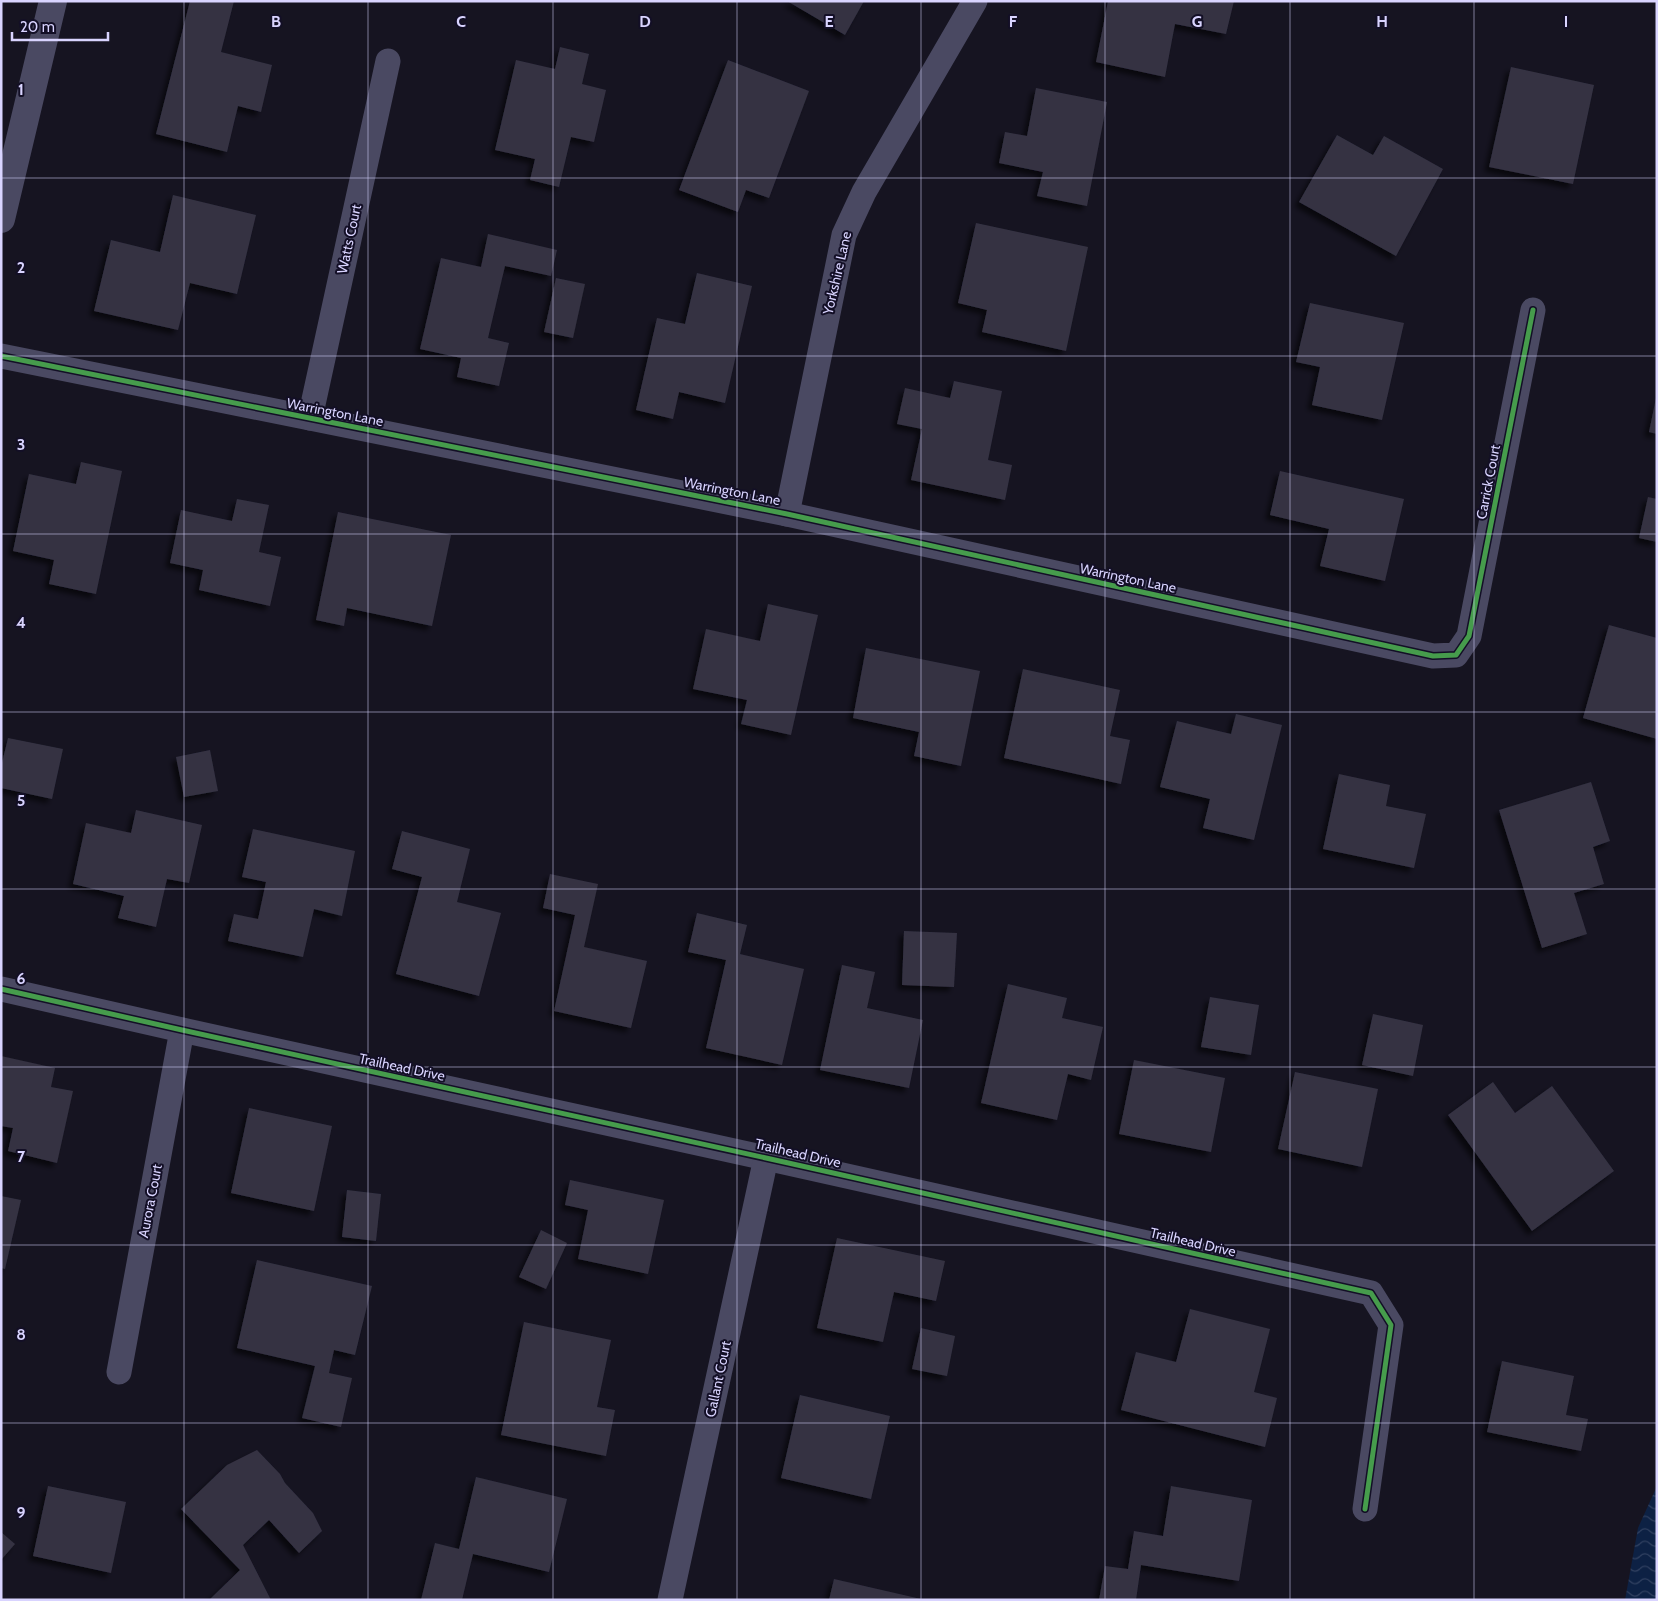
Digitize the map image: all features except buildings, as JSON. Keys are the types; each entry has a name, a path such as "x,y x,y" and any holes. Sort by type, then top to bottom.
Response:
{"street":[{"path":"1,219 53,1"},
{"name":"Yorkshire Lane","path":"787,514 844,235 864,192 975,1"},
{"name":"Watts Court","path":"310,418 388,61"},
{"name":"Carrick Court","path":"1456,655 1469,636 1533,310"},
{"name":"Warrington Lane","path":"1,356 787,514 1433,656 1456,655"},
{"name":"Trailhead Drive","path":"1,989 1371,1293 1391,1325 1365,1509"},
{"name":"Aurora Court","path":"119,1372 182,1030"},
{"name":"Gallant Court","path":"670,1600 766,1158"}],"water":[{"path":"1657,1486 1657,1600 1625,1600 1638,1528"}],"cycle path":[{"path":"1,356 787,514 1433,656 1456,655 1469,636 1533,310"},
{"path":"1,989 1371,1293 1391,1325 1365,1509"}]}
